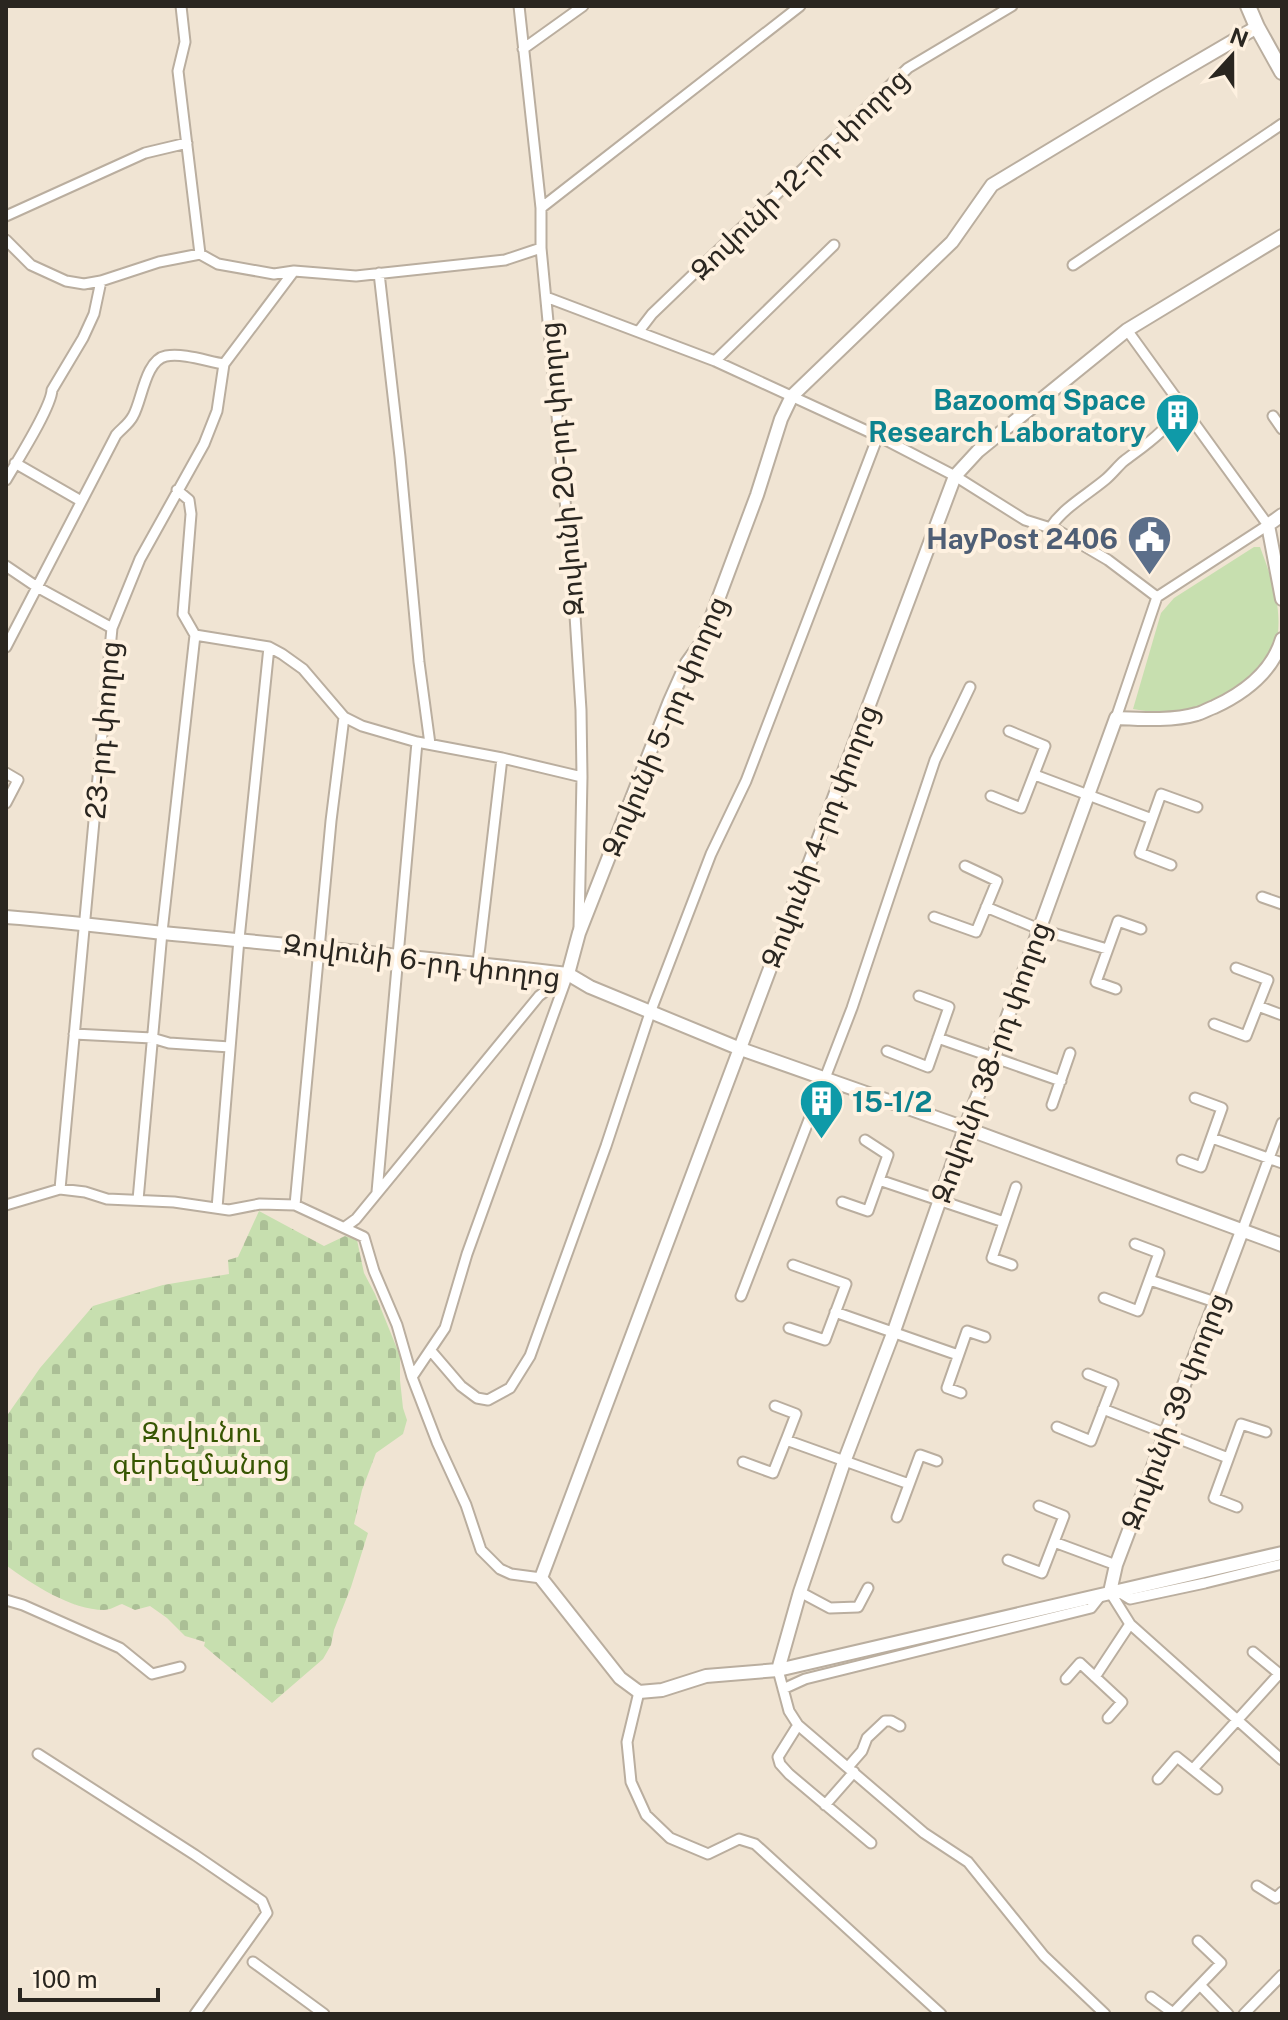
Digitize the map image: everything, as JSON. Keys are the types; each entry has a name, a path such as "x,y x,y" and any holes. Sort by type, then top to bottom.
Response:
{"main road":[{"path":"1248,6 1282,72"}],"street":[{"path":"181,6 185,42 178,71 200,254"},
{"name":"Զովունի 20-րդ փողոց","path":"519,6 541,208 541,248 573,584 581,710 579,933"},
{"path":"523,49 583,6"},
{"path":"541,208 800,6"},
{"name":"Զովունի 12-րդ փողոց","path":"639,331 652,314 908,68 1012,6"},
{"name":"Զովունի 5-րդ փողոց","path":"412,1377 445,1328 467,1254 568,974 579,933 670,701 710,621 757,495 781,419 792,396 952,242 992,185 1257,27"},
{"path":"1073,265 1282,124"},
{"path":"6,216 145,153 187,143"},
{"name":"Զովունի 4-րդ փողոց","path":"541,1578 955,476 978,451 1127,330 1282,236"},
{"path":"6,240 31,265 66,281 84,284 159,262 200,254 218,264 274,274 294,271 356,276 505,260 541,248"},
{"path":"715,361 834,245"},
{"name":"23-րդ փողոց","path":"60,1189 112,628 140,559 204,444 217,411 224,364 294,271"},
{"path":"379,273 430,744"},
{"path":"6,480 46,410 52,390 83,338 94,314 101,281"},
{"path":"546,297 715,361 878,436 955,476 1025,520 1050,528 1108,560 1157,597 1282,515"},
{"path":"1127,330 1268,525 1282,599"},
{"path":"6,647 116,435 136,413 145,383 157,361 176,356 224,364"},
{"path":"1050,528 1057,517 1160,433 1180,403"},
{"path":"1273,416 1282,429"},
{"path":"431,1351 461,1386 477,1398 488,1400 510,1388 530,1356 650,1013 711,854 746,781 878,436"},
{"path":"15,463 81,501"},
{"path":"138,1200 162,932 195,635 183,614 191,514 189,500 177,490"},
{"path":"6,566 37,587 112,628"},
{"name":"Զովունի 38-րդ փողոց","path":"778,1670 800,1592 844,1462 1116,718 1157,597"},
{"path":"195,635 269,647 282,654 303,669 344,717 362,726 417,742 582,777"},
{"path":"1116,718 1197,715 1234,697 1253,683 1271,665 1282,639"},
{"path":"217,1208 239,939 269,647"},
{"path":"741,1296 826,1079 935,760 970,687"},
{"path":"295,1205 331,821 344,717"},
{"path":"991,796 1021,808 1045,746 1009,731"},
{"path":"377,1192 417,742"},
{"path":"478,963 502,758"},
{"path":"6,773 18,780 6,803"},
{"path":"1035,775 1152,819"},
{"path":"1171,865 1140,853 1161,794 1197,807"},
{"path":"934,917 976,932 997,881 965,866"},
{"path":"1262,897 1282,904"},
{"path":"986,907 1039,929 1107,949"},
{"name":"Զովունի 6-րդ փողոց","path":"6,917 568,974 590,987 738,1048 1282,1245"},
{"path":"1116,989 1096,982 1118,921 1141,929"},
{"path":"1214,1024 1246,1036 1258,1006 1268,980 1236,968"},
{"path":"345,1227 356,1219 539,996 568,974"},
{"path":"887,1051 928,1067 949,1007 919,996"},
{"path":"1258,1006 1282,1015"},
{"path":"74,1034 152,1038 169,1043 230,1047"},
{"path":"938,1038 1061,1081"},
{"path":"1052,1105 1070,1053"},
{"path":"1182,1160 1201,1167 1222,1108 1195,1098"},
{"path":"1242,1231 1282,1123"},
{"path":"1212,1138 1282,1163"},
{"path":"842,1202 868,1211 888,1155 865,1140"},
{"path":"879,1180 1004,1222"},
{"path":"1012,1265 992,1258 1016,1187"},
{"path":"6,1205 60,1189 107,1199 174,1202 229,1210 260,1204 295,1205 364,1237 374,1271 397,1325 412,1377 466,1505 481,1550 500,1569 511,1574 541,1578 620,1678 639,1692 662,1690 706,1676 778,1670 1110,1592 1280,1556"},
{"name":"Զովունի 39 փողոց","path":"1110,1592 1116,1565 1164,1433 1242,1231"},
{"path":"1104,1298 1138,1311 1159,1253 1135,1244"},
{"path":"789,1328 825,1340 846,1284 793,1265"},
{"path":"1150,1280 1215,1302"},
{"path":"835,1312 958,1355"},
{"path":"961,1393 947,1388 967,1331 985,1337"},
{"path":"1057,1427 1091,1441 1113,1384 1088,1374"},
{"path":"743,1462 773,1473 796,1414 775,1406"},
{"path":"1103,1409 1228,1458"},
{"path":"1237,1507 1214,1498 1241,1424 1266,1432"},
{"path":"786,1440 909,1484"},
{"path":"897,1517 920,1455 937,1461"},
{"path":"1008,1560 1042,1573 1064,1516 1039,1506"},
{"path":"1054,1542 1116,1565"},
{"path":"800,1592 830,1608 858,1607 868,1588"},
{"path":"1110,1592 1130,1624 1282,1760"},
{"path":"783,1689 815,1676 1091,1608 1110,1592"},
{"path":"6,1600 120,1648 152,1674 180,1667"},
{"path":"1095,1677 1130,1624"},
{"path":"1193,1769 1281,1675 1253,1652"},
{"path":"1066,1679 1080,1663 1122,1702 1108,1718"},
{"path":"778,1670 789,1711 798,1725 924,1833 968,1862 1044,1956 1105,2014"},
{"path":"639,1692 627,1742 631,1782 646,1815 670,1838 708,1854 739,1839 755,1844 941,2014"},
{"path":"825,1805 851,1770 867,1738 885,1721 900,1726"},
{"path":"798,1725 778,1757 780,1764 871,1843"},
{"path":"38,1754 262,1901 267,1913 195,2014"},
{"path":"1158,1779 1177,1757 1217,1789"},
{"path":"1257,1886 1276,1898 1282,1892"},
{"path":"1151,1997 1173,2013 1221,1963 1198,1941"},
{"path":"253,1962 324,2014"},
{"path":"1244,2014 1282,1975"},
{"path":"1200,1985 1228,2014"}],"green space":[{"path":"1254,547 1260,547 1278,610 1278,632 1266,660 1228,695 1197,709 1170,713 1133,709 1161,613 1174,598"},
{"name":"Զովունու գերեզմանոց","path":"259,1211 324,1246 345,1236 357,1240 364,1273 400,1356 403,1408 407,1420 403,1434 376,1453 362,1490 354,1524 368,1533 331,1645 323,1659 272,1703 204,1646 205,1642 185,1636 150,1606 135,1610 122,1604 104,1610 79,1606 40,1588 6,1565 6,1417 40,1368 93,1306 163,1285 229,1274 228,1260 238,1257"}],"place":[{"name":"Bazoomq Space Research Laboratory","path":"1177,454"},
{"name":"HayPost 2406","path":"1149,577"},
{"name":"15-1/2","path":"821,1140"}]}
